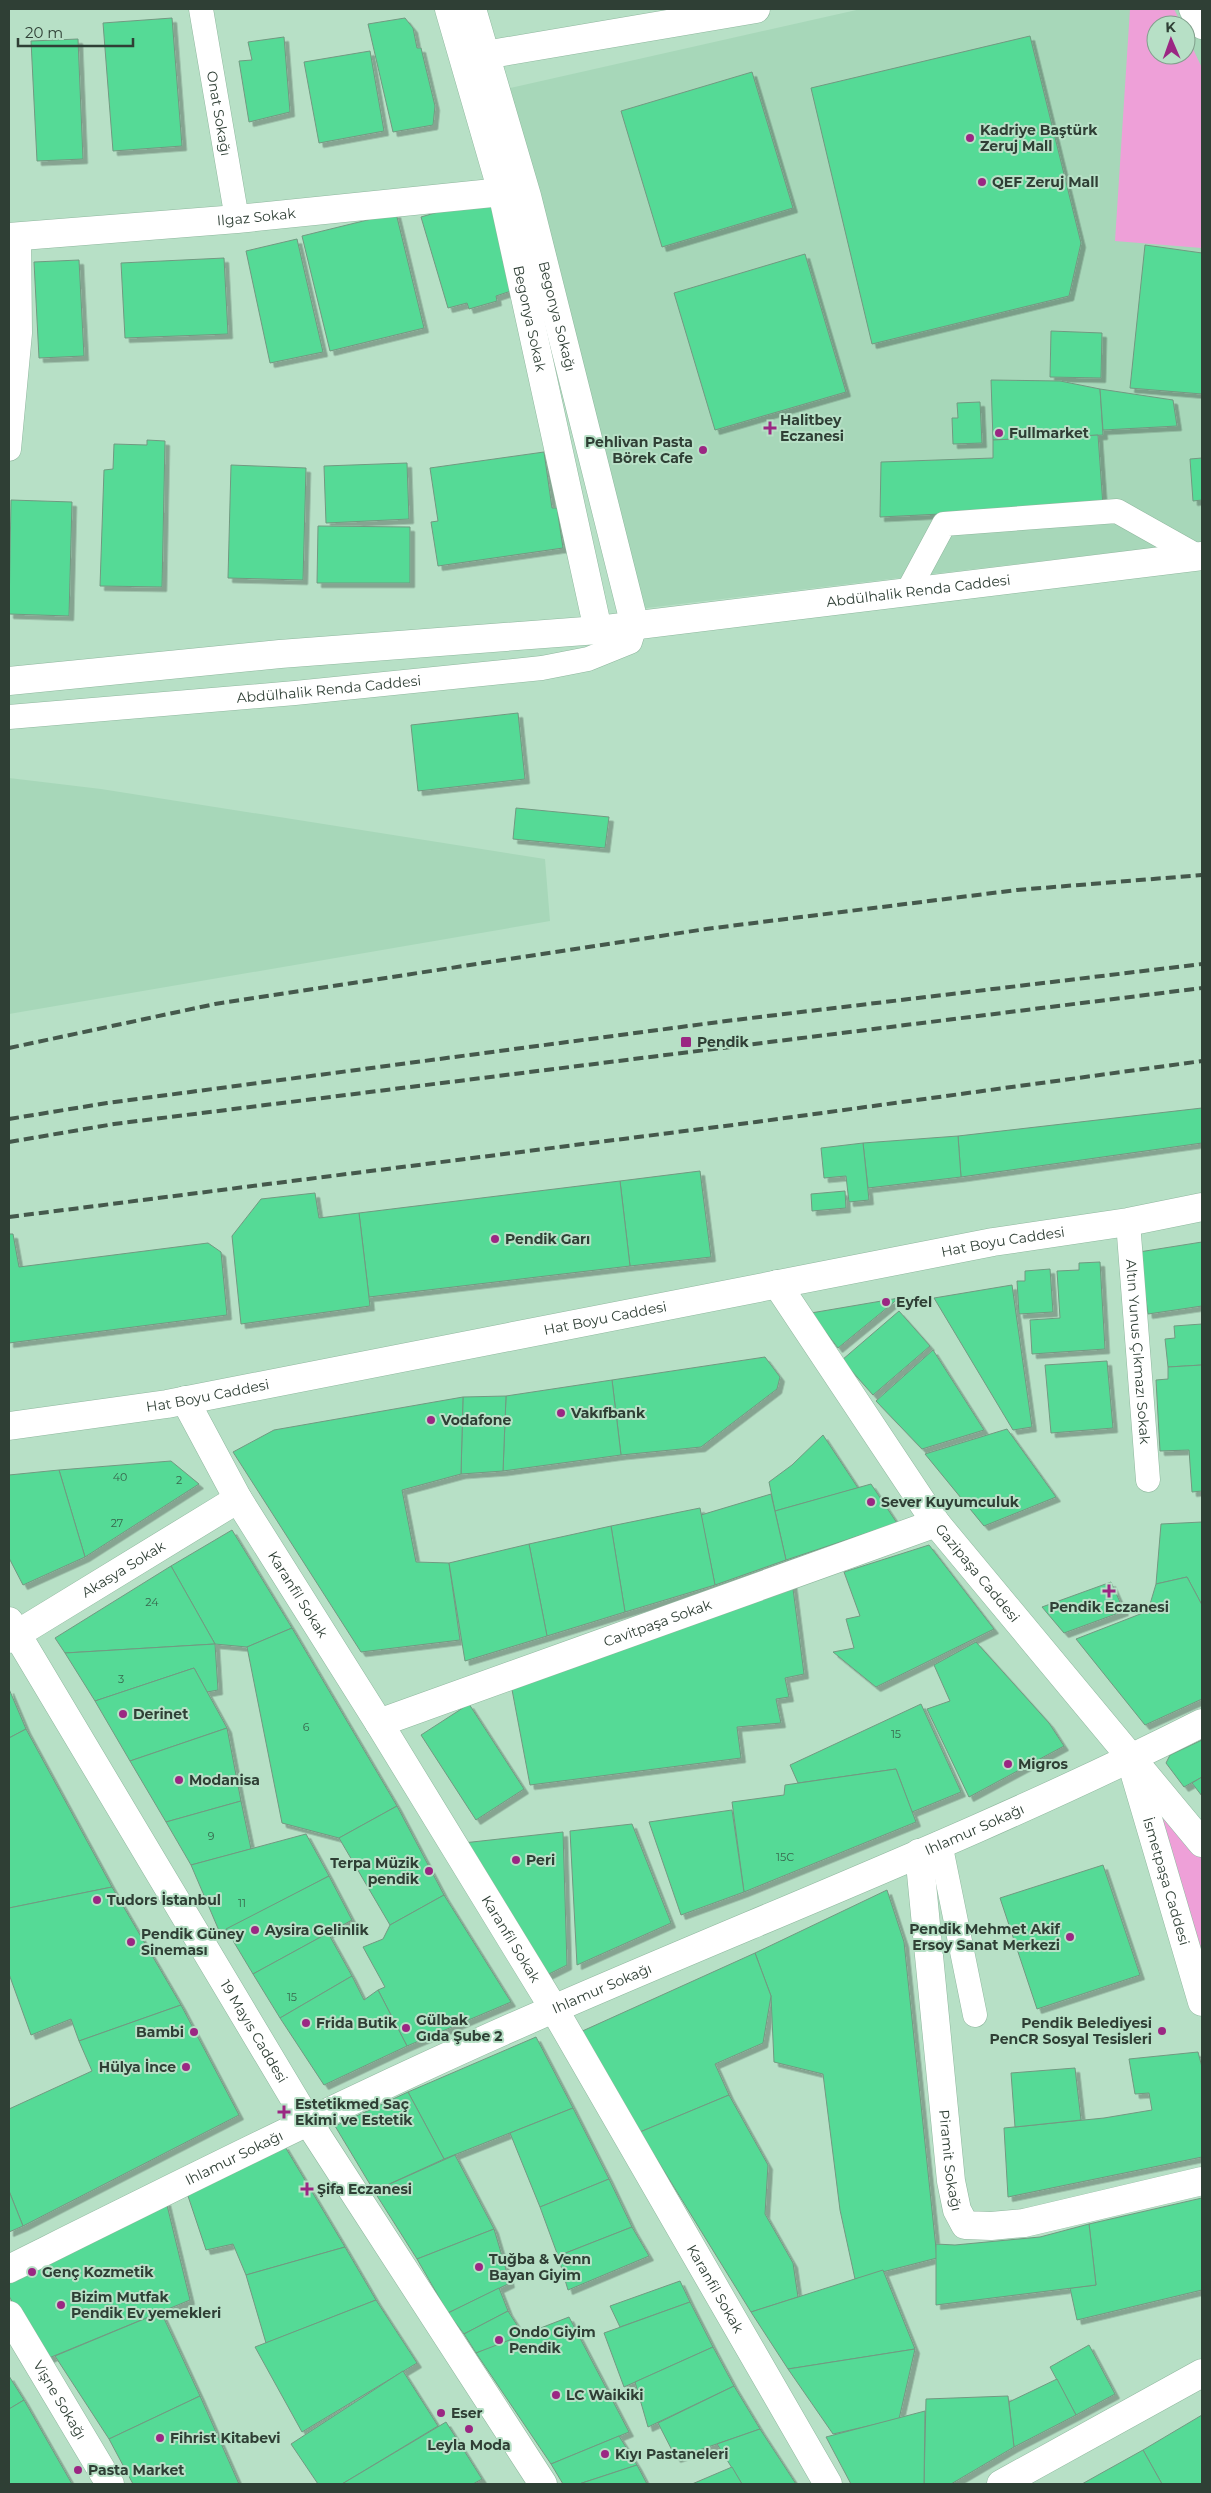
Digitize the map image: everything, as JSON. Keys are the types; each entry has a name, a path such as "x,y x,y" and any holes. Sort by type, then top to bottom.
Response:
{"street":[{"name":"Begonya Sokak","path":"449,9 502,192 598,630"},
{"name":"Begonya Sokağı","path":"472,9 529,206 635,626"},
{"path":"485,55 756,9"},
{"path":"1193,9 1202,25"},
{"name":"Ilgaz Sokak","path":"14,236 237,219 502,192"},
{"name":"Abdülhalik Renda Caddesi","path":"9,681 280,654 598,630 1200,556"},
{"name":"Hat Boyu Caddesi","path":"9,1426 185,1400 993,1242 1128,1222 1202,1207"},
{"name":"Gazipaşa Caddesi","path":"777,1284 936,1523 1202,1844"},
{"name":"Karanfil Sokak","path":"185,1400 238,1500 379,1723 554,2009 828,2484"},
{"name":"Akasya Sokak","path":"11,1632 238,1500"},
{"name":"Cavitpaşa Sokak","path":"379,1723 936,1523"},
{"name":"19 Mayıs Caddesi","path":"11,1632 307,2120 543,2484"},
{"name":"Ihlamur Sokağı","path":"9,2269 307,2120 554,2009 930,1848 1130,1759 1202,1723"},
{"name":"İsmetpaşa Caddesi","path":"1130,1759 1202,2002"},
{"name":"Piramit Sokağı","path":"930,1848 951,2181 957,2210 965,2225 991,2226 1024,2223 1202,2181"},
{"name":"Vişne Sokağı","path":"9,2315 110,2484"},
{"path":"1001,2484 1202,2373"}],"lane":[{"name":"Onat Sokağı","path":"201,9 237,219"},
{"path":"9,449 20,333 14,236"},
{"path":"908,592 944,524 1117,511 1200,556"},
{"name":"Abdülhalik Renda Caddesi","path":"9,717 295,693 542,668 588,659 630,642 635,626"},
{"name":"Altın Yunus Çıkmazı Sokak","path":"1128,1222 1148,1480"},
{"path":"930,1848 975,2015"}],"shaded area":[{"path":"861,9 1189,9 1192,15 1146,15 1146,65 1196,65 1196,23 1202,35 1202,542 630,610 506,89"},
{"path":"1130,9 1174,9 1177,15 1146,15 1146,65 1196,65 1196,55 1202,68 1202,248 1115,241"},
{"path":"9,778 101,789 545,859 550,921 9,1014"},
{"path":"1154,1803 1202,1856 1202,1959"}],"building":[{"path":"172,18 182,146 113,151 103,23"},
{"path":"405,18 413,28 417,48 421,48 435,106 433,125 393,132 368,24"},
{"path":"1030,36 1081,243 1069,296 872,344 811,88"},
{"path":"284,37 290,112 249,122 239,61 252,60 248,42"},
{"path":"78,39 83,159 37,161 31,41"},
{"path":"370,51 384,131 319,143 304,62"},
{"path":"752,72 793,208 662,247 621,111"},
{"path":"489,197 517,289 496,296 497,301 469,309 467,303 448,308 421,217"},
{"path":"396,213 424,328 330,351 302,236"},
{"path":"297,239 323,352 270,363 246,251"},
{"path":"1145,245 1202,253 1202,394 1130,388"},
{"path":"805,254 846,392 715,430 674,293"},
{"path":"224,258 228,334 125,338 121,263"},
{"path":"79,260 84,356 39,358 34,262"},
{"path":"1051,331 1102,333 1101,378 1050,377"},
{"path":"991,380 1060,381 1100,389 1103,435 993,440"},
{"path":"1100,389 1173,400 1177,426 1103,430"},
{"path":"980,402 982,443 953,444 952,418 958,418 957,403"},
{"path":"1098,435 1103,506 880,517 881,462 993,458 993,440"},
{"path":"147,440 165,441 162,587 100,586 104,470 113,469 114,444 147,445"},
{"path":"544,452 552,508 557,508 563,548 438,566 431,522 438,521 430,468"},
{"path":"1202,458 1202,500 1193,501 1190,459"},
{"path":"407,463 409,519 326,523 324,466"},
{"path":"231,465 306,468 303,580 228,578"},
{"path":"11,500 72,502 69,616 9,614"},
{"path":"318,526 410,527 410,583 317,583"},
{"path":"518,713 525,779 418,791 411,725"},
{"path":"516,808 609,817 605,848 513,839"},
{"path":"1202,1108 1202,1143 961,1177 958,1136"},
{"path":"958,1136 961,1177 868,1188 863,1143"},
{"path":"863,1143 869,1200 849,1202 846,1176 824,1178 821,1148"},
{"path":"700,1171 711,1257 630,1266 620,1181"},
{"name":"Pendik Garı","path":"620,1181 630,1266 369,1297 359,1213"},
{"path":"845,1191 846,1208 812,1211 811,1194"},
{"path":"315,1193 319,1218 359,1213 370,1306 241,1324 232,1236 261,1199"},
{"path":"9,1234 13,1234 19,1267 208,1243 221,1252 227,1315 9,1343"},
{"path":"1202,1242 1202,1306 1148,1314 1139,1252"},
{"path":"1100,1262 1105,1349 1032,1354 1030,1320 1060,1318 1057,1271 1079,1270 1079,1263"},
{"path":"1050,1269 1053,1312 1019,1314 1017,1281 1025,1281 1025,1271"},
{"path":"1012,1285 1032,1427 1013,1430 934,1298"},
{"path":"899,1298 838,1348 811,1313"},
{"path":"899,1311 930,1346 873,1395 842,1360"},
{"path":"1202,1324 1202,1365 1168,1367 1165,1339 1175,1338 1174,1326"},
{"path":"933,1350 984,1430 922,1449 876,1401"},
{"path":"765,1357 780,1377 777,1389 701,1447 621,1455 612,1380"},
{"path":"1107,1361 1113,1428 1051,1433 1045,1365"},
{"path":"1202,1365 1202,1491 1192,1492 1189,1450 1160,1451 1156,1380 1168,1379 1168,1367"},
{"path":"612,1380 621,1455 503,1471 506,1396"},
{"path":"506,1396 503,1471 461,1474 463,1397"},
{"path":"463,1397 461,1474 402,1490 416,1562 449,1563 460,1640 361,1652 233,1452 274,1430"},
{"path":"1007,1429 1056,1497 984,1526 925,1454"},
{"path":"823,1435 858,1488 775,1511 769,1482 792,1465"},
{"path":"171,1461 199,1484 85,1557 59,1470"},
{"path":"59,1470 85,1557 23,1585 9,1558 9,1475"},
{"path":"871,1484 897,1523 786,1560 775,1511"},
{"path":"771,1494 786,1560 715,1585 701,1515"},
{"path":"700,1508 715,1585 625,1612 611,1526"},
{"path":"1202,1522 1202,1605 1187,1577 1156,1584 1161,1524"},
{"path":"611,1526 625,1612 547,1636 529,1544"},
{"path":"232,1530 292,1628 247,1647 215,1644 171,1566"},
{"path":"529,1544 547,1636 465,1661 449,1563"},
{"path":"929,1545 994,1629 876,1687 833,1652 854,1648 846,1619 860,1616 844,1572"},
{"path":"171,1566 215,1644 65,1653 55,1638"},
{"path":"1187,1577 1202,1605 1202,1699 1145,1725 1076,1639 1148,1611 1156,1584"},
{"path":"792,1581 804,1674 785,1678 789,1697 776,1699 781,1723 737,1727 741,1758 530,1785 510,1679"},
{"path":"1111,1582 1124,1611 1064,1633 1042,1607"},
{"path":"292,1628 397,1806 339,1838 282,1823 247,1647"},
{"path":"976,1642 1049,1723 1064,1746 969,1797 927,1709 950,1701 934,1665"},
{"path":"215,1644 218,1690 207,1692 194,1668 95,1701 65,1653"},
{"path":"194,1668 227,1728 130,1761 95,1701"},
{"path":"9,1689 26,1729 9,1738"},
{"path":"469,1704 524,1789 476,1820 421,1735"},
{"path":"921,1704 961,1792 912,1812 896,1769 798,1783 790,1765"},
{"path":"227,1728 241,1801 166,1822 130,1761"},
{"path":"26,1729 112,1887 9,1908 9,1738"},
{"path":"1202,1740 1202,1777 1184,1787 1166,1763 1170,1755"},
{"path":"896,1769 916,1822 744,1892 732,1802 784,1795 785,1785"},
{"path":"1202,1777 1202,1796 1192,1783"},
{"path":"241,1801 251,1849 191,1865 166,1822"},
{"path":"397,1806 444,1895 390,1925 339,1838"},
{"path":"732,1810 744,1892 681,1915 649,1822"},
{"path":"632,1824 671,1923 577,1965 570,1831"},
{"path":"563,1832 567,1965 539,1979 454,1844"},
{"path":"306,1834 329,1876 220,1933 191,1865"},
{"name":"Pendik Mehmet Akif Ersoy Sanat Merkezi","path":"1103,1865 1140,1975 1037,2009 1000,1898"},
{"path":"329,1876 352,1920 253,1974 226,1929"},
{"path":"112,1887 181,2005 79,2041 71,2019 31,2035 9,1974 9,1908"},
{"path":"887,1890 904,1942 937,2258 855,2279 840,2210 823,2074 774,2062 771,1996 755,1953"},
{"path":"444,1895 511,2002 407,2046 378,1990 385,1987 363,1947 383,1939 390,1925"},
{"path":"328,1933 352,1976 280,2018 253,1974"},
{"path":"755,1953 771,1996 763,2043 715,2064 729,2095 640,2132 578,2033"},
{"path":"352,1976 364,2000 378,1990 407,2046 324,2085 280,2018"},
{"path":"181,2005 239,2115 23,2226 9,2191 9,2109 92,2071 79,2041"},
{"path":"536,2037 573,2108 444,2159 408,2092"},
{"path":"1198,2052 1202,2067 1202,2157 1008,2197 1004,2128 1104,2118 1152,2110 1149,2093 1135,2094 1129,2059"},
{"path":"1075,2068 1081,2120 1015,2127 1011,2073"},
{"path":"408,2092 444,2159 374,2191 335,2126"},
{"path":"729,2095 768,2165 765,2214 793,2263 798,2297 751,2312 640,2132"},
{"path":"573,2108 609,2179 540,2207 510,2133"},
{"path":"284,2145 345,2247 246,2275 233,2244 206,2250 187,2193"},
{"path":"455,2155 494,2229 417,2259 374,2191"},
{"path":"609,2179 632,2227 558,2256 540,2207"},
{"path":"9,2191 23,2226 9,2232"},
{"path":"1202,2198 1202,2290 1077,2320 1070,2288 1096,2285 1089,2224"},
{"path":"166,2201 190,2300 44,2360 9,2296 9,2274"},
{"path":"1089,2224 1096,2285 936,2305 936,2244 955,2245 1040,2237"},
{"path":"632,2227 649,2256 568,2290 558,2256"},
{"path":"494,2229 510,2283 448,2313 417,2259"},
{"path":"345,2247 376,2300 266,2343 246,2275"},
{"path":"883,2270 915,2349 788,2369 751,2312"},
{"path":"680,2281 690,2302 620,2327 610,2306"},
{"path":"499,2288 508,2311 464,2334 448,2313"},
{"path":"376,2300 417,2363 302,2432 255,2347"},
{"path":"690,2302 713,2347 624,2387 604,2333"},
{"path":"508,2311 524,2336 476,2353 464,2334"},
{"path":"161,2312 200,2396 109,2439 55,2356"},
{"path":"569,2317 629,2432 551,2464 476,2353"},
{"path":"1089,2345 1115,2394 1076,2415 1050,2367"},
{"path":"713,2347 734,2386 648,2427 635,2382"},
{"path":"915,2349 899,2419 833,2434 788,2369"},
{"path":"403,2371 438,2426 342,2484 318,2484 291,2444"},
{"path":"9,2376 24,2400 9,2409"},
{"path":"1057,2379 1076,2415 1014,2447 1009,2402"},
{"path":"734,2386 760,2429 676,2458 658,2423"},
{"path":"200,2396 239,2484 133,2484 109,2439"},
{"path":"1008,2396 1014,2447 951,2484 924,2484 926,2399"},
{"path":"24,2400 72,2484 9,2484 9,2409"},
{"path":"925,2411 924,2484 851,2484 826,2437"},
{"path":"1202,2415 1202,2484 1162,2484 1143,2450"},
{"path":"446,2422 482,2479 473,2484 342,2484"},
{"path":"760,2429 796,2484 742,2484 717,2444"},
{"path":"619,2436 637,2465 579,2484 563,2484 551,2464"},
{"path":"1143,2450 1162,2484 1082,2484 1098,2475"},
{"path":"637,2465 647,2484 579,2484"},
{"path":"732,2467 742,2484 692,2484"}],"railway":[{"path":"9,1048 215,1004 706,929 1017,890 1202,875"},
{"path":"9,1119 107,1103 726,1021 1202,964"},
{"path":"9,1142 114,1124 1202,988"},
{"path":"9,1217 756,1122 1202,1061"}],"place":[{"name":"Kadriye Baştürk Zeruj Mall","path":"970,138"},
{"name":"QEF Zeruj Mall","path":"982,182"},
{"name":"Halitbey Eczanesi","path":"770,428"},
{"name":"Fullmarket","path":"999,433"},
{"name":"Pehlivan Pasta Börek Cafe","path":"703,450"},
{"name":"Pendik","path":"686,1042"},
{"name":"Pendik Garı","path":"495,1239"},
{"name":"Eyfel","path":"886,1302"},
{"name":"Vakıfbank","path":"561,1413"},
{"name":"Vodafone","path":"431,1420"},
{"name":"Sever Kuyumculuk","path":"871,1502"},
{"name":"Pendik Eczanesi","path":"1109,1591"},
{"name":"Derinet","path":"123,1714"},
{"name":"Migros","path":"1008,1764"},
{"name":"Modanisa","path":"179,1780"},
{"name":"Peri","path":"516,1860"},
{"name":"Terpa Müzik pendik","path":"429,1871"},
{"name":"Tudors İstanbul","path":"97,1900"},
{"name":"Aysira Gelinlik","path":"255,1930"},
{"name":"Pendik Mehmet Akif Ersoy Sanat Merkezi","path":"1070,1937"},
{"name":"Pendik Güney Sineması","path":"131,1942"},
{"name":"Frida Butik","path":"306,2023"},
{"name":"Gülbak Gıda Şube 2","path":"406,2028"},
{"name":"Pendik Belediyesi PenCR Sosyal Tesisleri","path":"1162,2031"},
{"name":"Bambi","path":"194,2032"},
{"name":"Hülya İnce","path":"186,2067"},
{"name":"Estetikmed Saç Ekimi ve Estetik","path":"284,2112"},
{"name":"Şifa Eczanesi","path":"307,2189"},
{"name":"Tuğba & Venn Bayan Giyim","path":"479,2267"},
{"name":"Genç Kozmetik","path":"32,2272"},
{"name":"Bizim Mutfak Pendik Ev yemekleri","path":"61,2305"},
{"name":"Ondo Giyim Pendik","path":"499,2340"},
{"name":"LC Waikiki","path":"556,2395"},
{"name":"Eser","path":"441,2413"},
{"name":"Leyla Moda","path":"469,2429"},
{"name":"Fihrist Kitabevi","path":"160,2438"},
{"name":"Kıyı Pastaneleri","path":"605,2454"},
{"name":"Pasta Market","path":"78,2470"}]}
